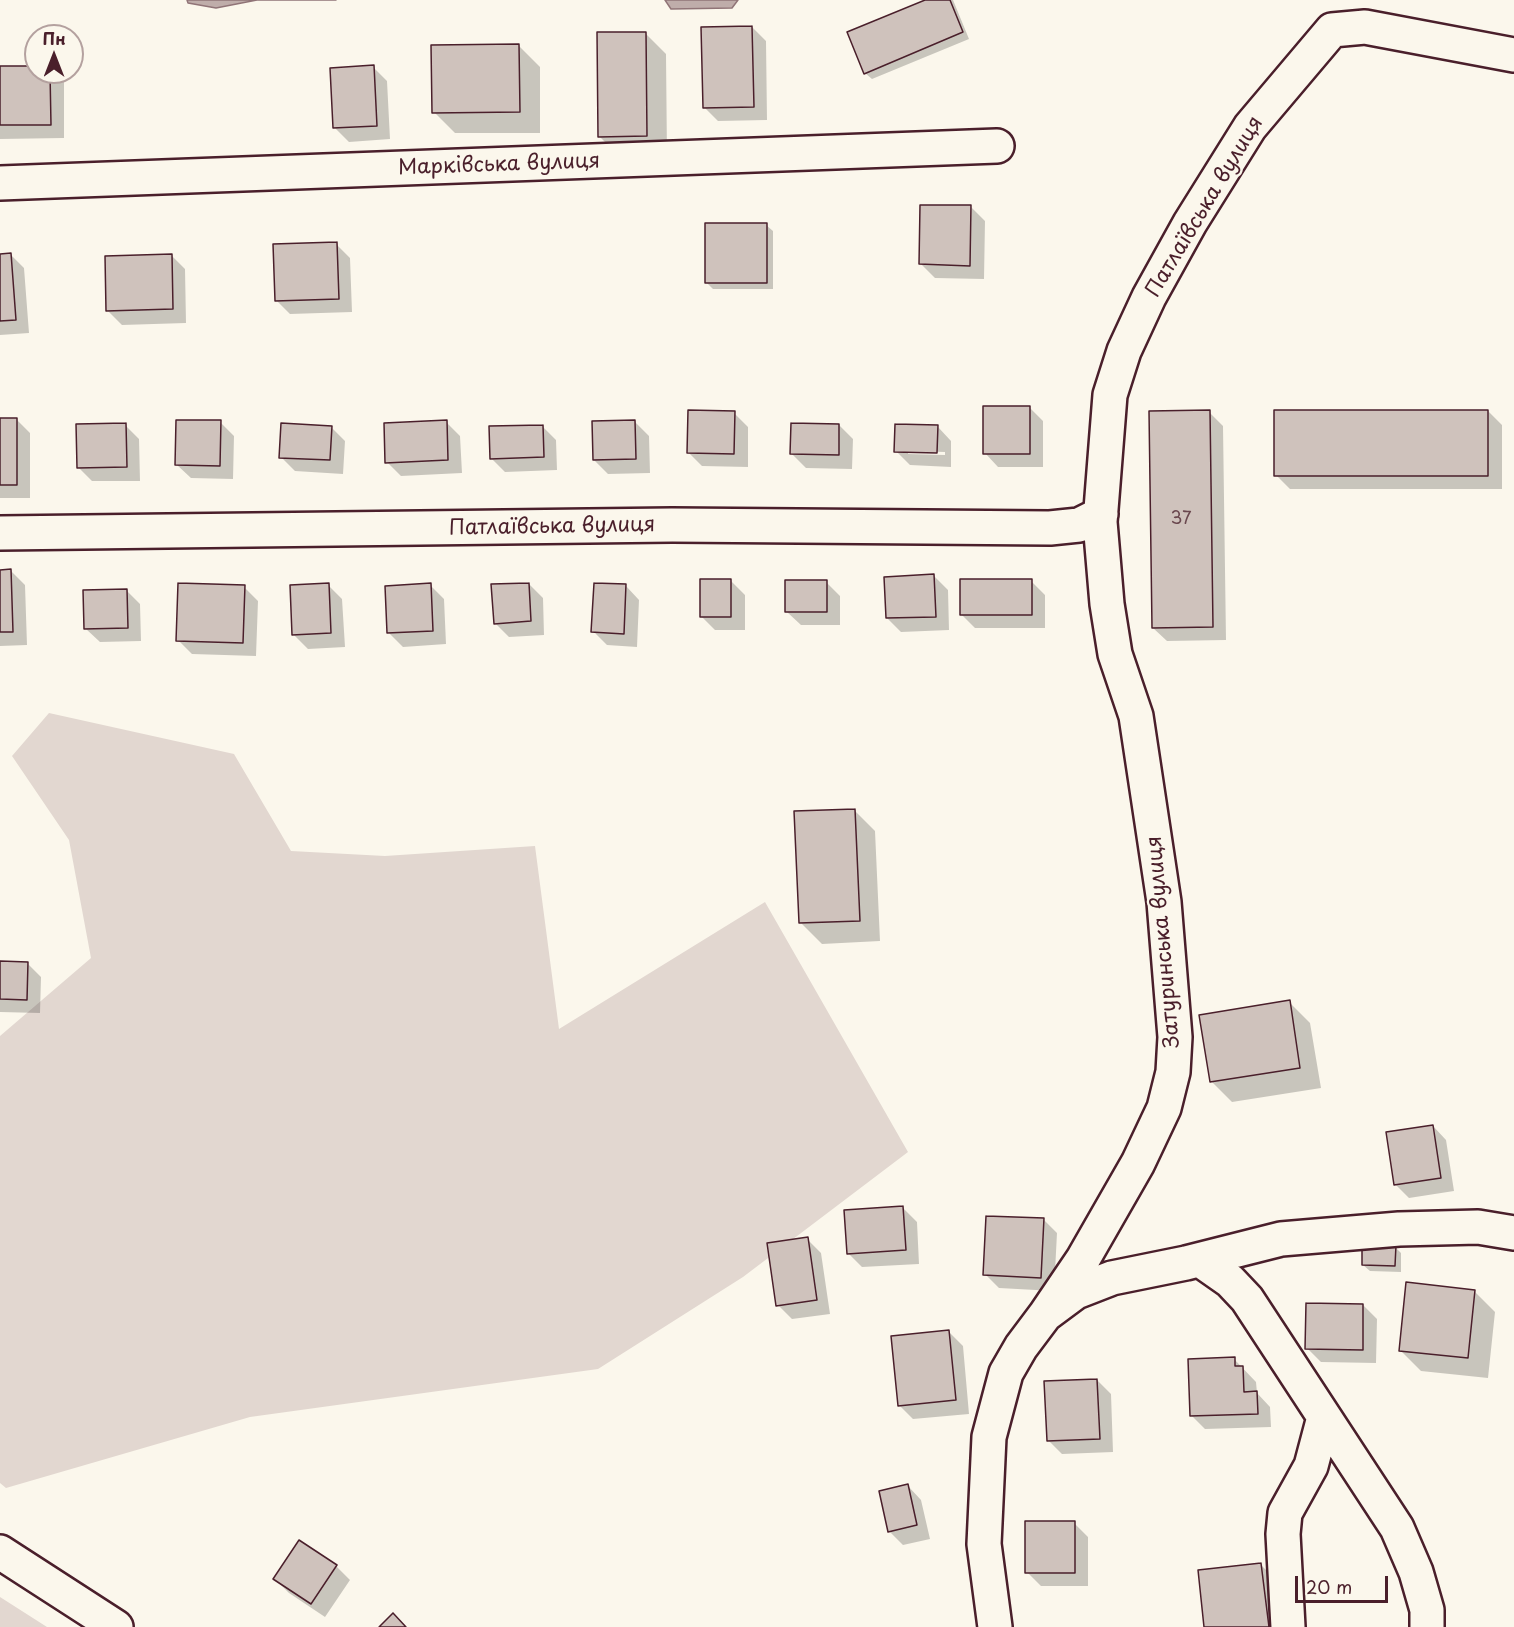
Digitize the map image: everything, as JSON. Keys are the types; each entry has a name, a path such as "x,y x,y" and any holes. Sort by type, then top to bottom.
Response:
{"street":[{"name":"Патлаївська вулиця","path":"1136,716 1115,654 1107,604 1101,514 1110,395 1124,351 1149,297 1190,223 1250,127 1332,30 1365,27 1514,55"},
{"name":"Марківська вулиця","path":"0,183 997,146"},
{"name":"Патлаївська вулиця","path":"0,533 672,525 1050,528 1079,525 1101,514"},
{"name":"Затуринська вулиця","path":"995,1627 984,1544 989,1437 1006,1373 1021,1347 1083,1259 1138,1163 1164,1108 1173,1072 1175,1037 1164,902 1136,716"},
{"name":"Затуринська вулиця","path":"1045,1315 1076,1292 1112,1278 1200,1260 1281,1239 1399,1229 1478,1227 1514,1233"},
{"path":"1200,1260 1230,1281 1247,1299 1396,1528 1416,1572 1427,1610 1427,1627"},
{"path":"1287,1627 1283,1534 1285,1513 1311,1466 1324,1417"},
{"path":"0,1552 116,1627"}],"shaded area":[{"path":"187,0 257,0 216,8 188,3"},
{"path":"665,0 738,0 732,8 671,9"},
{"path":"49,713 234,754 291,851 385,856 535,846 559,1029 765,902 908,1152 743,1277 598,1369 250,1417 6,1488 0,1483 0,1036 91,958 69,840 12,756"},
{"path":"0,1597 47,1627 0,1627"}],"building":[{"path":"925,0 950,0 963,32 864,74 847,32"},
{"path":"752,26 754,107 703,108 701,27"},
{"path":"597,32 646,32 647,136 598,137"},
{"path":"519,44 520,112 432,113 431,45"},
{"path":"374,65 377,126 333,128 330,68"},
{"path":"0,66 24,66 24,84 50,84 51,125 0,125"},
{"path":"920,205 971,205 970,266 919,264"},
{"path":"705,223 767,223 767,283 705,283"},
{"path":"337,242 339,299 275,301 273,244"},
{"path":"11,253 16,320 0,321 0,254"},
{"path":"172,254 173,309 106,311 105,256"},
{"path":"983,406 1030,406 1030,454 983,454"},
{"path":"688,410 735,411 734,454 687,453"},
{"path":"1210,410 1213,627 1152,628 1149,411"},
{"path":"1274,410 1488,410 1488,476 1274,476"},
{"path":"0,418 17,418 17,485 0,485"},
{"path":"176,420 221,420 220,466 175,465"},
{"path":"447,420 448,460 385,463 384,423"},
{"path":"635,420 636,459 593,460 592,421"},
{"path":"126,423 127,467 77,468 76,424"},
{"path":"281,423 332,426 330,460 279,458"},
{"path":"791,423 839,424 839,455 790,454"},
{"path":"895,424 938,425 937,453 894,452"},
{"path":"543,425 544,457 490,459 489,426"},
{"path":"11,569 13,632 0,632 0,570"},
{"path":"934,574 936,617 886,618 884,577"},
{"path":"700,579 731,579 731,617 700,617"},
{"path":"960,579 1032,579 1032,615 960,615"},
{"path":"785,580 827,580 827,612 785,612"},
{"path":"178,583 245,585 243,643 176,641"},
{"path":"329,583 331,633 292,635 290,585"},
{"path":"431,583 433,631 387,633 385,586"},
{"path":"529,583 531,621 494,624 491,584"},
{"path":"594,583 626,584 624,634 591,632"},
{"path":"127,589 128,628 84,629 83,590"},
{"path":"855,809 860,921 799,923 794,811"},
{"path":"0,961 28,962 27,1000 0,999"},
{"path":"1290,1000 1300,1068 1210,1082 1199,1015"},
{"path":"1433,1125 1441,1178 1394,1185 1386,1132"},
{"path":"903,1206 906,1250 847,1254 844,1210"},
{"path":"986,1216 1044,1218 1041,1278 983,1275"},
{"path":"808,1237 817,1300 776,1306 767,1243"},
{"path":"1362,1244 1396,1245 1395,1266 1362,1265"},
{"path":"1406,1282 1475,1290 1468,1358 1399,1351"},
{"path":"1306,1303 1363,1304 1363,1350 1305,1349"},
{"path":"949,1330 956,1400 898,1406 891,1336"},
{"path":"1235,1357 1235,1366 1243,1366 1244,1392 1257,1391 1258,1414 1190,1416 1188,1359"},
{"path":"1097,1379 1100,1439 1047,1441 1044,1381"},
{"path":"908,1484 917,1525 888,1532 879,1491"},
{"path":"1025,1521 1075,1521 1075,1573 1025,1573"},
{"path":"299,1540 337,1565 311,1604 273,1579"},
{"path":"1261,1563 1269,1627 1204,1627 1198,1570"},
{"path":"393,1613 406,1627 379,1627"}]}
